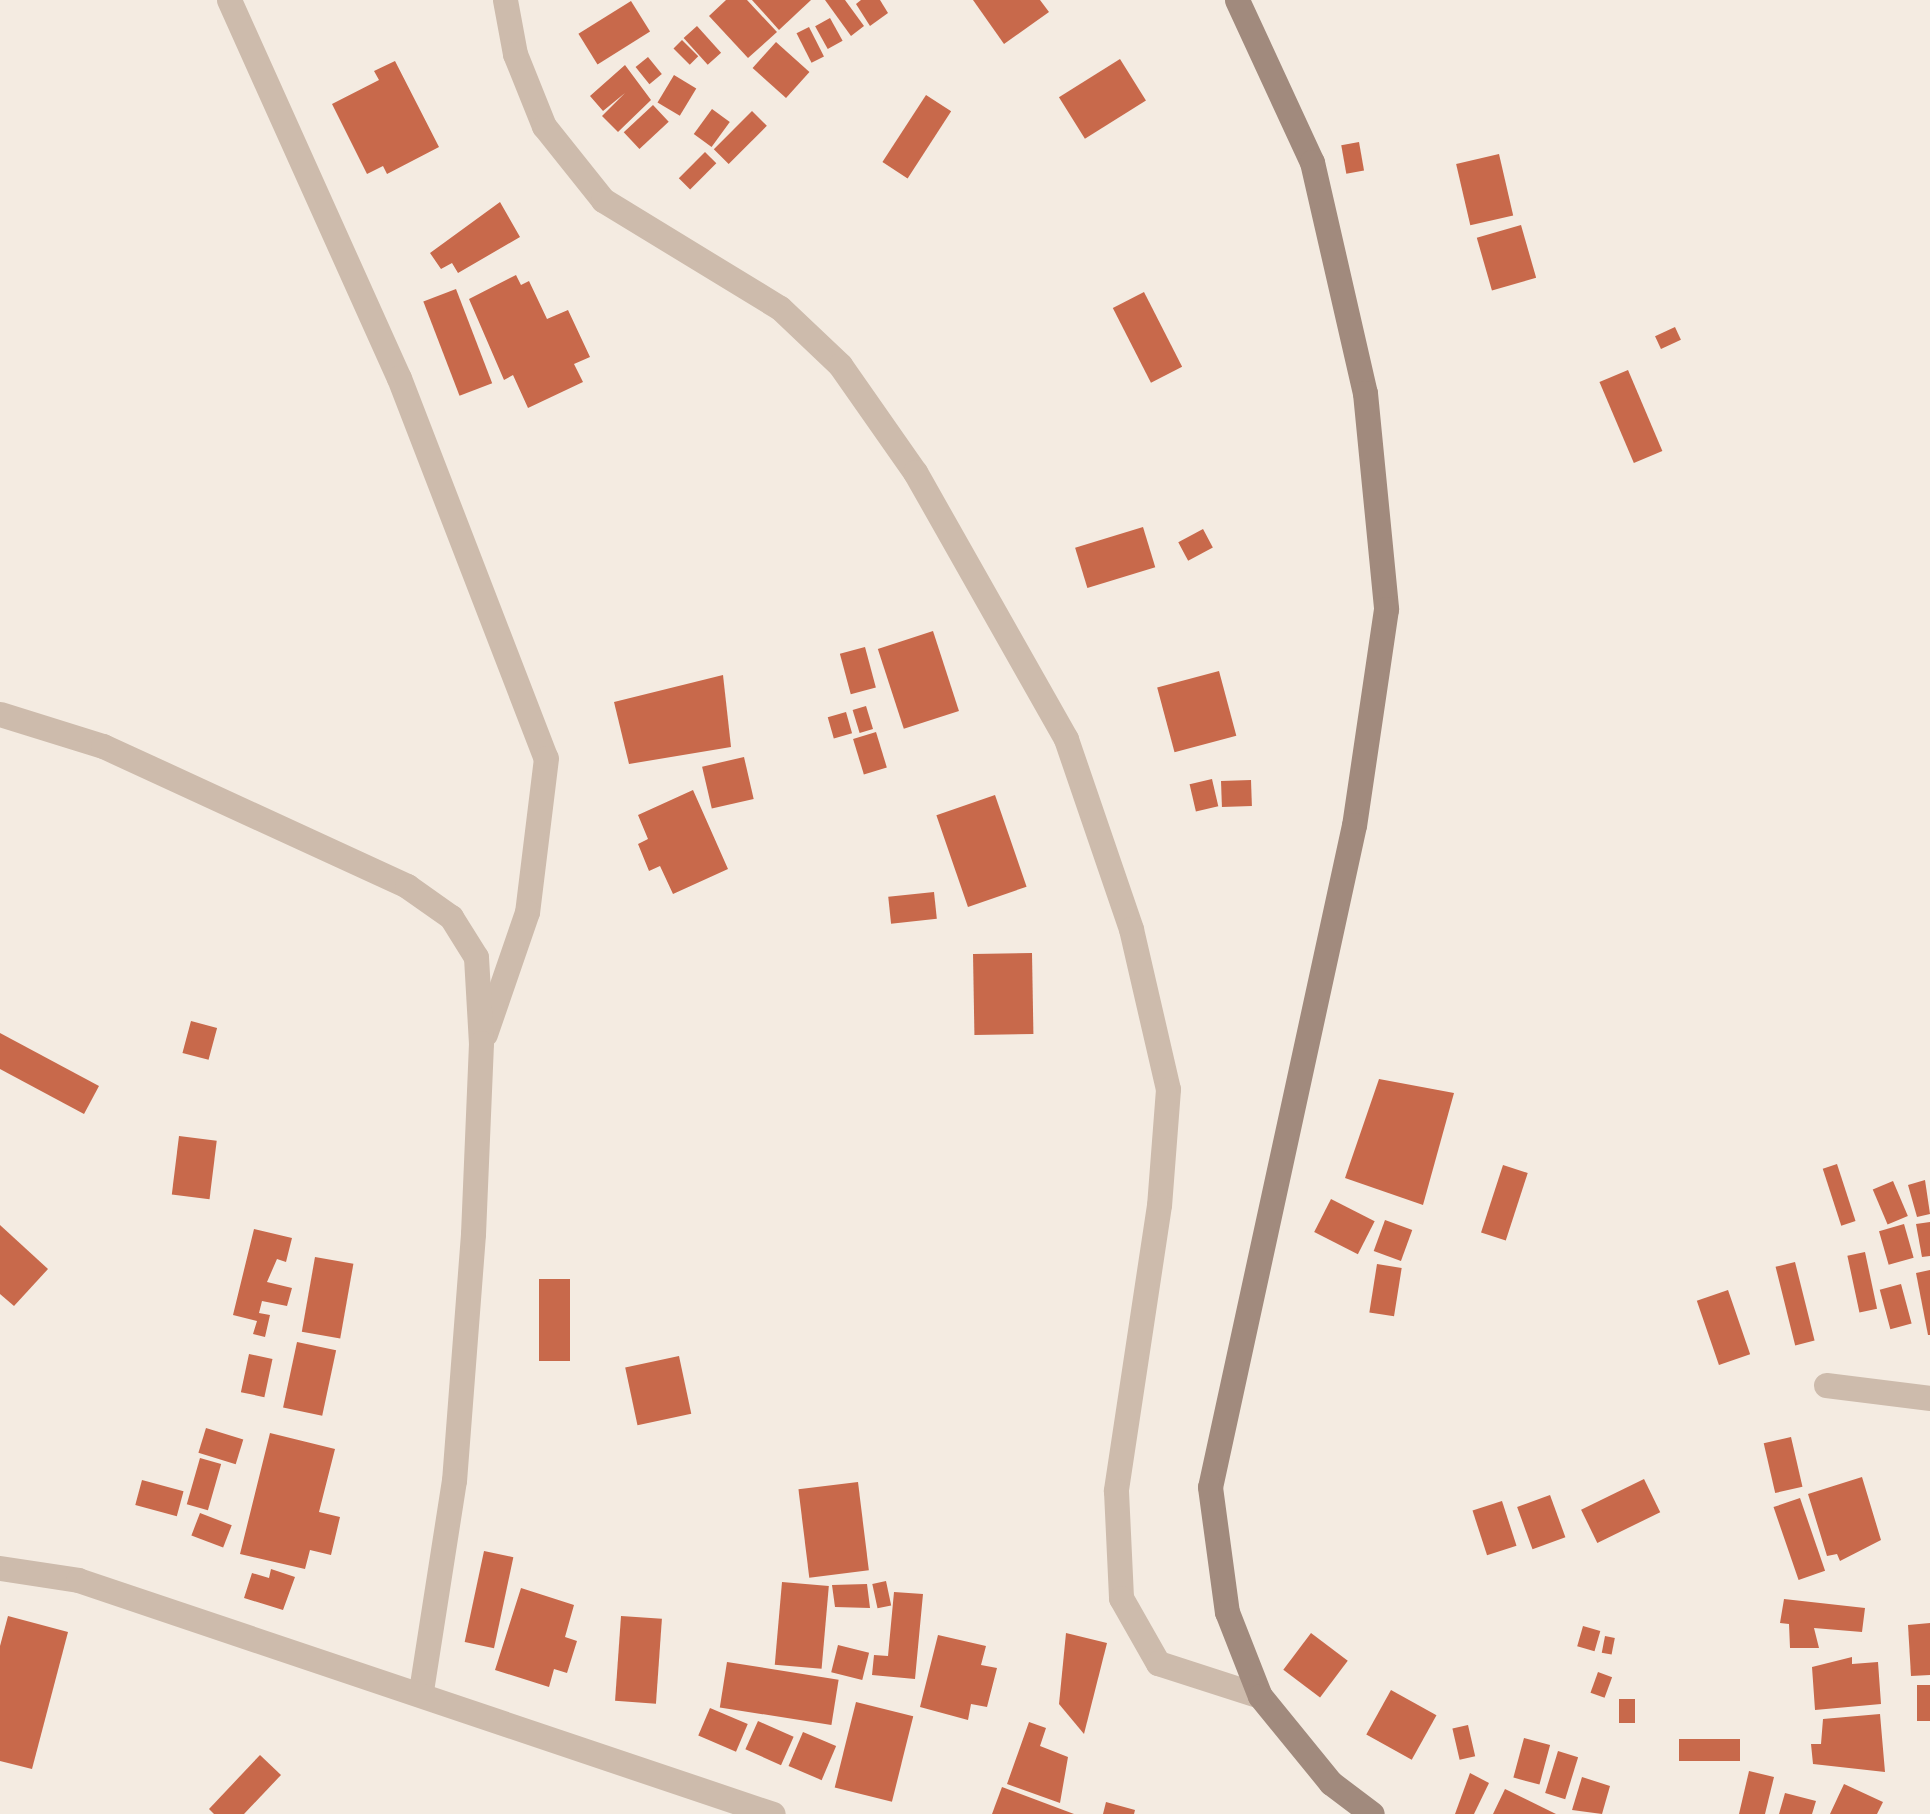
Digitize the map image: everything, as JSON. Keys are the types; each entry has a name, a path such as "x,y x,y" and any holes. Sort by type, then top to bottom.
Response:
{"main road":[{"path":"1237,0 1312,162 1365,392 1386,609 1354,825 1210,1487 1227,1612 1260,1696 1331,1783 1372,1814"}],"street":[{"path":"229,0 406,397 546,758 527,912 481,1043"},
{"path":"505,0 516,54 544,126 603,200 780,308 840,365 916,472 1066,739 1131,929 1168,1088 1159,1205 1116,1491 1121,1598 1158,1663 1260,1696"},
{"path":"0,714 104,746 407,886 451,917 476,958 481,1043 454,1480 420,1691"},
{"path":"1826,1385 1930,1398"},
{"path":"0,1568 78,1580 420,1691 773,1814"}],"building":[{"path":"726,0 747,0 777,32 748,58 709,16"},
{"path":"752,0 811,0 779,30"},
{"path":"825,0 845,0 864,26 851,36"},
{"path":"861,0 880,0 888,13 870,26 856,4"},
{"path":"973,0 1040,0 1049,12 1004,44"},
{"path":"631,1 650,32 597,64 578,34"},
{"path":"830,18 843,41 828,49 815,26"},
{"path":"697,26 721,53 708,65 684,38"},
{"path":"809,27 824,56 812,63 797,33"},
{"path":"682,40 698,56 690,65 674,48"},
{"path":"776,42 809,72 786,98 753,68"},
{"path":"648,57 662,74 649,84 636,67"},
{"path":"1120,59 1146,101 1085,139 1059,97"},
{"path":"395,61 439,147 387,174 383,166 367,174 332,104 379,80 374,71"},
{"path":"625,65 651,100 618,132 602,116 625,93 603,111 590,96"},
{"path":"674,75 696,88 680,116 658,102"},
{"path":"926,95 951,111 908,178 882,162"},
{"path":"653,105 669,122 639,149 624,132"},
{"path":"712,109 730,122 712,147 694,134"},
{"path":"752,111 767,126 729,164 714,149"},
{"path":"1359,142 1364,171 1346,174 1341,145"},
{"path":"705,152 716,163 690,189 679,178"},
{"path":"1499,154 1513,215 1470,225 1456,164"},
{"path":"500,202 520,237 458,273 452,263 441,269 430,253"},
{"path":"1521,225 1536,278 1492,291 1477,238"},
{"path":"516,275 521,285 529,281 547,319 568,310 590,357 574,364 583,382 528,408 513,375 504,380 469,299"},
{"path":"456,289 492,383 460,396 423,302"},
{"path":"1144,292 1182,367 1151,383 1113,308"},
{"path":"1675,327 1681,340 1661,349 1655,336"},
{"path":"1628,370 1662,451 1634,463 1599,382"},
{"path":"1143,527 1155,567 1087,588 1075,548"},
{"path":"1203,529 1213,548 1188,561 1178,542"},
{"path":"933,631 959,711 904,729 878,649"},
{"path":"865,647 876,688 851,694 840,654"},
{"path":"1219,671 1236,736 1175,752 1157,688"},
{"path":"723,675 731,747 629,764 614,702"},
{"path":"866,706 873,729 860,733 853,710"},
{"path":"846,712 852,733 834,738 828,717"},
{"path":"876,732 887,767 864,774 853,739"},
{"path":"744,757 754,799 712,809 702,767"},
{"path":"1212,779 1218,806 1196,811 1190,784"},
{"path":"1251,780 1252,806 1222,807 1221,781"},
{"path":"693,790 728,869 673,894 660,866 649,871 638,844 648,839 638,815"},
{"path":"995,795 1027,887 968,907 936,815"},
{"path":"934,892 937,919 891,924 888,897"},
{"path":"1032,953 1033,1034 974,1035 973,954"},
{"path":"191,1021 217,1028 209,1060 182,1053"},
{"path":"0,1033 99,1086 84,1114 0,1069"},
{"path":"1379,1079 1454,1093 1423,1205 1345,1178"},
{"path":"179,1136 217,1141 210,1199 172,1195"},
{"path":"1837,1164 1856,1221 1841,1226 1823,1169"},
{"path":"1503,1165 1528,1173 1506,1241 1481,1233"},
{"path":"1925,1180 1930,1214 1917,1217 1908,1185"},
{"path":"1893,1181 1908,1216 1888,1225 1873,1190"},
{"path":"1331,1199 1375,1221 1358,1254 1314,1232"},
{"path":"1385,1220 1412,1230 1401,1261 1374,1251"},
{"path":"1930,1222 1930,1256 1922,1257 1916,1224"},
{"path":"1904,1224 1914,1258 1889,1265 1879,1231"},
{"path":"0,1225 48,1269 14,1306 0,1294"},
{"path":"254,1229 292,1238 286,1262 277,1259 267,1282 292,1288 287,1306 262,1301 259,1313 270,1315 265,1337 253,1334 257,1321 233,1315"},
{"path":"1865,1252 1877,1309 1859,1312 1847,1256"},
{"path":"315,1257 353,1264 340,1339 302,1332"},
{"path":"1795,1262 1815,1341 1795,1345 1776,1267"},
{"path":"1377,1264 1402,1268 1394,1316 1369,1312"},
{"path":"1930,1270 1930,1335 1928,1335 1916,1273"},
{"path":"539,1279 570,1279 570,1361 539,1361"},
{"path":"1901,1284 1912,1324 1890,1329 1880,1290"},
{"path":"1728,1290 1750,1354 1719,1365 1697,1301"},
{"path":"297,1342 336,1350 322,1416 283,1408"},
{"path":"249,1354 272,1359 264,1397 241,1392"},
{"path":"679,1356 691,1414 637,1425 625,1367"},
{"path":"206,1428 243,1439 236,1464 198,1453"},
{"path":"270,1433 335,1449 319,1512 340,1517 331,1555 310,1550 305,1569 240,1554"},
{"path":"1791,1437 1802,1487 1775,1493 1764,1443"},
{"path":"200,1458 221,1464 208,1510 187,1504"},
{"path":"1862,1477 1881,1540 1840,1561 1837,1554 1827,1556 1808,1494"},
{"path":"1644,1479 1660,1512 1597,1543 1581,1510"},
{"path":"142,1480 184,1491 177,1516 135,1505"},
{"path":"858,1482 869,1570 809,1578 798,1489"},
{"path":"1550,1495 1565,1537 1533,1549 1517,1507"},
{"path":"1800,1498 1825,1571 1799,1580 1774,1507"},
{"path":"1502,1501 1517,1546 1487,1555 1473,1511"},
{"path":"200,1513 232,1525 223,1548 191,1535"},
{"path":"484,1551 513,1557 494,1648 465,1642"},
{"path":"271,1569 295,1577 283,1610 244,1598 252,1573 269,1578"},
{"path":"886,1581 891,1605 878,1608 872,1584"},
{"path":"782,1582 829,1586 822,1669 775,1665"},
{"path":"867,1584 870,1608 835,1607 832,1585"},
{"path":"521,1588 574,1605 565,1637 577,1641 567,1673 554,1669 549,1687 495,1670"},
{"path":"894,1592 923,1594 915,1679 872,1675 874,1655 888,1656"},
{"path":"1784,1599 1865,1608 1862,1632 1814,1628 1819,1648 1790,1648 1789,1624 1780,1623"},
{"path":"8,1616 68,1632 32,1769 0,1761 0,1646"},
{"path":"621,1616 662,1619 656,1704 615,1701"},
{"path":"1930,1623 1930,1675 1911,1676 1908,1625"},
{"path":"1583,1626 1600,1631 1595,1651 1577,1646"},
{"path":"1066,1633 1107,1643 1084,1734 1059,1704"},
{"path":"1311,1633 1348,1661 1320,1697 1283,1670"},
{"path":"938,1635 986,1646 981,1665 997,1668 987,1707 971,1704 968,1720 920,1707"},
{"path":"1605,1636 1615,1638 1612,1655 1602,1653"},
{"path":"838,1645 869,1653 862,1680 831,1672"},
{"path":"1852,1657 1852,1664 1878,1662 1881,1704 1815,1710 1812,1667"},
{"path":"727,1662 839,1680 831,1725 720,1707"},
{"path":"1598,1672 1612,1677 1605,1698 1590,1693"},
{"path":"1917,1685 1930,1685 1930,1721 1917,1721"},
{"path":"1391,1690 1436,1715 1412,1760 1366,1735"},
{"path":"1619,1699 1635,1699 1635,1723 1619,1723"},
{"path":"856,1702 913,1716 892,1802 835,1787"},
{"path":"710,1708 748,1724 736,1752 698,1736"},
{"path":"1880,1714 1885,1772 1813,1764 1811,1744 1821,1744 1823,1719"},
{"path":"758,1721 794,1737 781,1765 745,1749"},
{"path":"1029,1722 1046,1728 1040,1746 1068,1757 1060,1803 1007,1784"},
{"path":"1468,1725 1475,1756 1460,1760 1452,1729"},
{"path":"803,1732 836,1746 822,1780 789,1766"},
{"path":"1524,1738 1550,1745 1539,1785 1513,1778"},
{"path":"1679,1739 1740,1739 1740,1761 1679,1761"},
{"path":"1558,1751 1578,1757 1565,1799 1545,1793"},
{"path":"260,1755 281,1775 244,1814 214,1814 209,1809"},
{"path":"1749,1771 1774,1777 1765,1814 1739,1814"},
{"path":"1470,1773 1489,1783 1474,1814 1455,1814"},
{"path":"1582,1777 1610,1786 1602,1814 1572,1810"},
{"path":"1844,1784 1883,1802 1877,1814 1830,1814"},
{"path":"1002,1787 1074,1814 992,1814"},
{"path":"1505,1789 1556,1814 1493,1814"},
{"path":"1785,1793 1816,1801 1812,1814 1779,1814"},
{"path":"1106,1802 1135,1810 1134,1814 1103,1814"}]}
